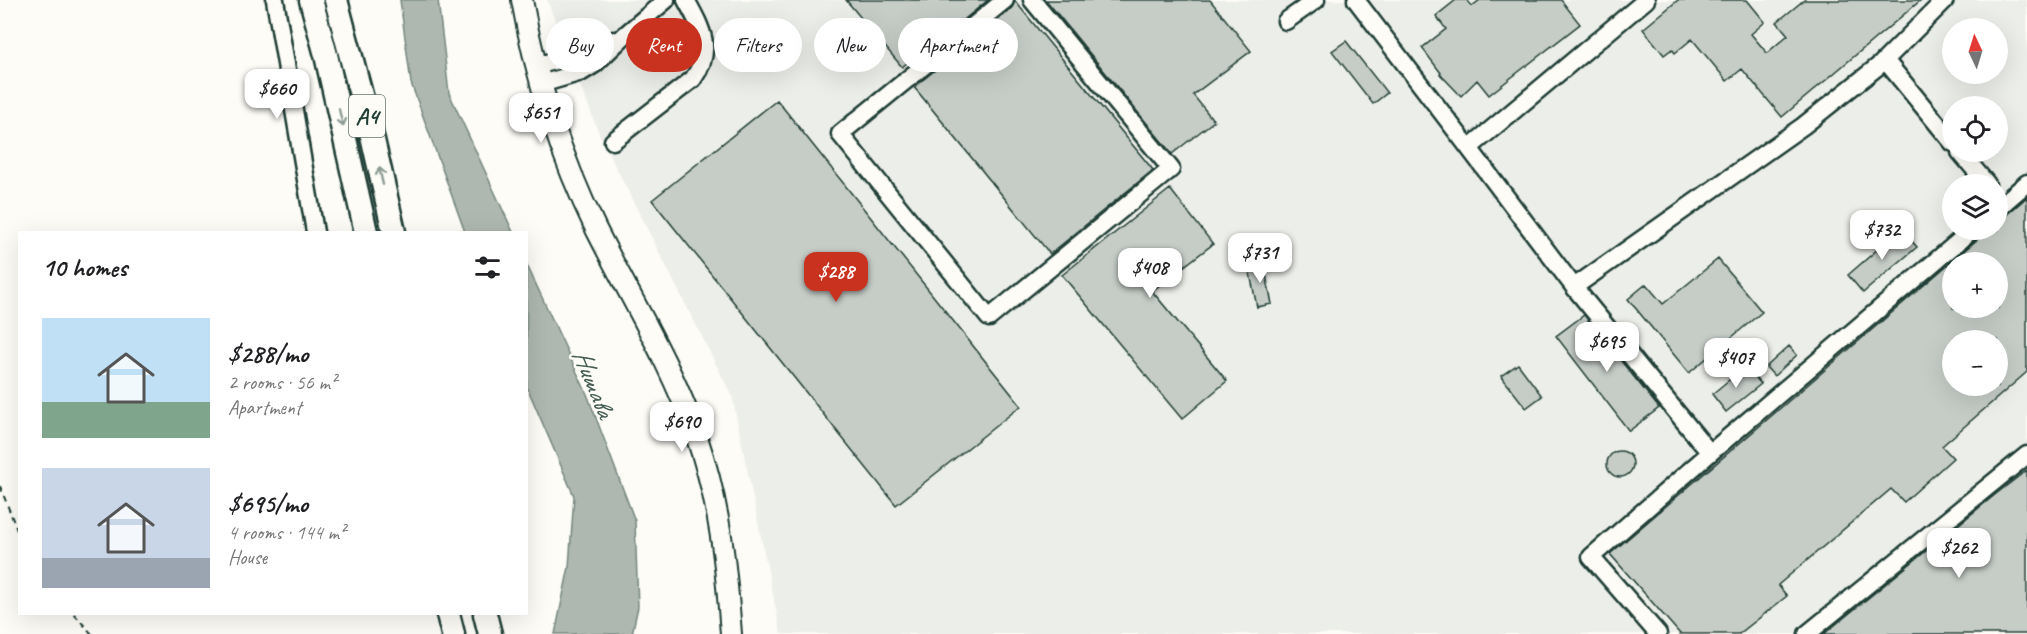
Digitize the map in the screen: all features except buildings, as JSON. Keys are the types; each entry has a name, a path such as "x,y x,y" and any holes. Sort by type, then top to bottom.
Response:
{"highway":[{"name":"A4","path":"311,0 326,55 366,231"},
{"name":"A4","path":"336,0 373,140 394,231"},
{"path":"448,615 453,634"},
{"path":"485,615 490,634"}],"main road":[{"path":"522,0 539,75 561,143 595,225 678,392 697,438 719,513 731,634"}],"street":[{"path":"275,0 315,231"},
{"path":"539,75 626,34 666,0"},
{"path":"613,141 693,79 702,66 706,47 701,29 686,0"},
{"path":"1005,0 840,134 989,318 1171,169 1032,0"},
{"path":"1286,21 1316,0"},
{"path":"1356,0 1574,287 1710,453"},
{"path":"1469,148 1647,0"},
{"path":"1574,287 1803,126 1885,60 1945,0"},
{"path":"1885,60 1942,130"},
{"path":"1969,162 1979,174"},
{"path":"2008,197 2027,183"},
{"path":"1658,634 1591,557 1960,240"},
{"path":"1807,634 2027,455"}],"path":[{"path":"0,486 18,533"},
{"path":"75,615 92,634"}],"shaded area":[{"path":"400,0 438,0 449,93 513,231 465,231 411,83"},
{"path":"547,0 2027,0 2027,634 781,634 732,396 600,136 575,72 614,72 614,18 554,18"},
{"path":"528,267 587,394 635,521 638,607 632,634 555,634 569,567 574,496 528,389"}],"water label":[{"name":"Нишава","path":"594,383"}]}
